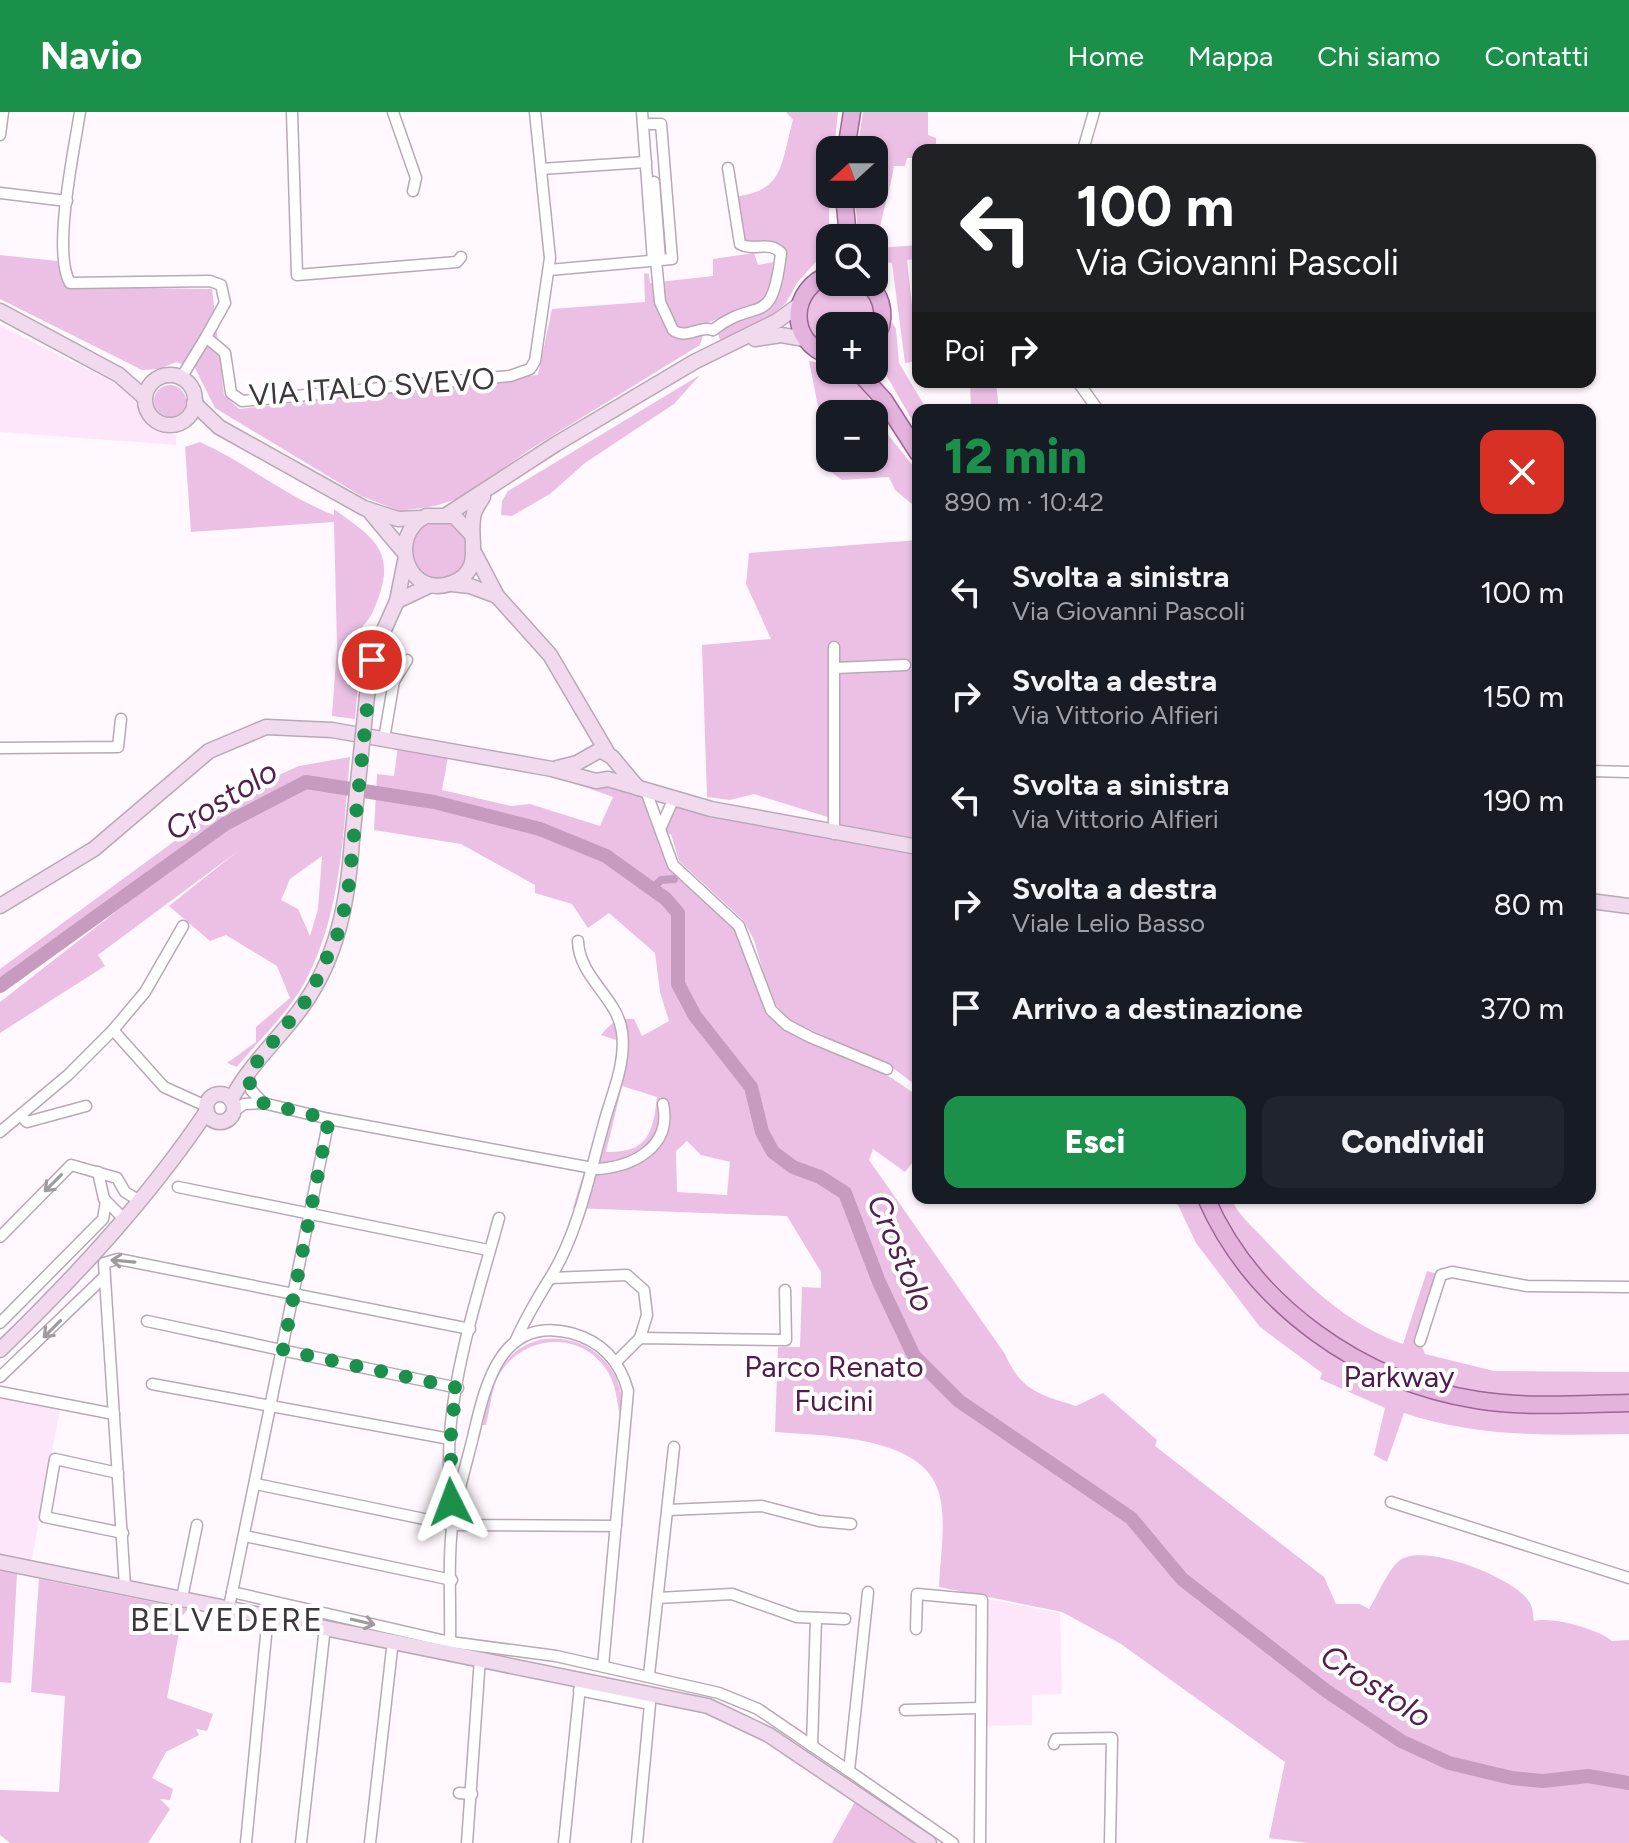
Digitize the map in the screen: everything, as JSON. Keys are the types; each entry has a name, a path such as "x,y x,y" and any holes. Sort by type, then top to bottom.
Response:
{"main road":[{"path":"848,136 852,112"},
{"path":"805,339 798,323 799,305 805,291 816,281"},
{"path":"219,427 184,421 172,425 158,422 148,412 145,398 152,382 163,376 181,378 190,386 194,403 219,427 364,508 398,519 448,514 485,493 535,456 694,362 777,321 799,305"},
{"path":"0,311 119,375 145,398"},
{"path":"724,349 770,336 805,339 816,346"},
{"path":"119,375 152,382"},
{"path":"870,384 884,400"},
{"path":"879,384 884,400"},
{"path":"184,421 194,403"},
{"path":"888,406 912,444"},
{"path":"485,493 474,514 472,535 475,554 497,596 537,637 611,758 642,790"},
{"path":"364,508 390,531 418,579 431,585"},
{"path":"448,514 460,520 472,535"},
{"path":"210,1113 229,1119 230,1102 244,1077 302,1007 324,968 346,903 367,696 378,640 397,601 408,532 421,518"},
{"path":"451,584 469,570 475,554"},
{"path":"397,601 431,585 470,586 497,596"},
{"path":"577,704 587,776"},
{"path":"0,906 94,849 179,774 231,738 266,727 289,725 552,769 587,776 596,781 608,779 673,800 834,834 912,846"},
{"path":"552,769 586,757 596,750 611,758"},
{"path":"608,779 611,758"},
{"path":"1596,902 1629,906"},
{"path":"0,1350 82,1269 140,1201 210,1113 211,1097 230,1102"},
{"path":"1209,1204 1228,1239 1274,1297 1316,1333 1372,1367 1416,1385 1477,1400 1535,1405 1629,1403"},
{"path":"0,1562 480,1658 580,1684 693,1702 739,1718 929,1843"}],"street":[{"path":"0,135 3,112"},
{"path":"80,112 67,201 63,270 70,283 216,282 224,290 225,303 181,378"},
{"path":"292,112 297,275 457,262 461,257"},
{"path":"393,112 416,178 413,191"},
{"name":"VIA ITALO SVEVO","path":"206,337 225,353 231,393 242,401 521,374 535,361 549,270 535,112"},
{"path":"642,112 660,302 673,330 683,334 713,330 766,304 778,285 781,253 768,245 752,248 740,244 728,168"},
{"path":"649,112 656,260"},
{"path":"1085,144 1094,112"},
{"path":"541,169 646,162"},
{"path":"0,193 67,201"},
{"path":"549,270 656,260"},
{"path":"713,330 711,338 724,349"},
{"path":"834,647 834,834"},
{"path":"384,739 394,681 407,660"},
{"path":"835,668 905,665"},
{"path":"0,748 118,747 121,719"},
{"path":"1596,771 1629,772"},
{"path":"642,790 661,827 673,865 739,926 771,1010 787,1025 810,1037 887,1069"},
{"path":"661,827 673,800"},
{"path":"0,1132 113,1030 145,992 183,926"},
{"path":"454,1520 485,1386 495,1364 515,1342 528,1312 551,1278 588,1184 623,1056 622,1029 578,958 578,941"},
{"path":"113,1030 164,1087 210,1113"},
{"path":"244,1077 261,1101"},
{"path":"230,1102 244,1104 261,1101 329,1119 598,1169 620,1167 645,1154 661,1138 666,1117 663,1104"},
{"path":"21,1116 27,1122 39,1121 86,1106"},
{"path":"229,1607 329,1119"},
{"path":"0,1237 71,1165 117,1178 125,1192 140,1201"},
{"path":"0,1323 103,1219 106,1201 98,1172"},
{"path":"178,1187 488,1250"},
{"path":"106,1201 124,1219"},
{"path":"450,1642 454,1520 450,1439 470,1329 488,1250 499,1218"},
{"path":"125,1586 104,1263 110,1260 157,1266 470,1329"},
{"path":"1420,1341 1441,1275 1452,1272 1527,1286 1629,1287"},
{"path":"551,1278 627,1275 644,1290 647,1315 640,1338 616,1362"},
{"path":"0,1377 103,1278"},
{"path":"640,1338 786,1340 785,1290"},
{"path":"147,1321 458,1388"},
{"path":"515,1342 538,1333 570,1333 599,1345 616,1362 625,1379 629,1402 603,1666"},
{"path":"152,1384 450,1439"},
{"path":"0,1392 114,1414"},
{"path":"649,1675 674,1447"},
{"path":"118,1473 55,1459 45,1517 123,1533"},
{"path":"256,1484 454,1520 616,1526"},
{"path":"1391,1502 1629,1578"},
{"path":"668,1510 762,1506 819,1521 851,1524"},
{"path":"182,1598 197,1525"},
{"path":"245,1536 452,1580"},
{"path":"232,1592 450,1642 649,1675 749,1704 953,1843"},
{"path":"849,1771 868,1592"},
{"path":"658,1598 732,1594 797,1617 845,1619"},
{"path":"916,1629 917,1594 982,1600 980,1843"},
{"path":"246,1843 268,1615"},
{"path":"812,1746 816,1618"},
{"path":"301,1843 325,1627"},
{"path":"370,1843 393,1640"},
{"path":"467,1843 480,1658"},
{"path":"564,1843 580,1684 650,1704 637,1843"},
{"path":"905,1710 979,1708"},
{"path":"1054,1744 1056,1739 1112,1738 1110,1843"},
{"path":"459,1793 472,1794"}],"shaded area":[{"path":"0,325 131,391 145,419 156,431 176,435 176,445 0,432"},
{"path":"0,1391 61,1404 30,1568 0,1562"},
{"path":"987,1599 1060,1613 1062,1694 1032,1695 1032,1725 986,1726"}],"green space":[{"path":"786,112 838,112 835,136 816,136 816,208 829,208 829,224 816,224 816,262 797,283 786,303 771,316 721,342 715,327 766,304 781,253 744,247 731,197 749,194 771,183 782,163 793,120"},
{"path":"863,112 928,112 928,135 936,138 936,144 912,144 912,158 907,158 905,166 894,166 888,192 888,136 859,136"},
{"path":"856,208 884,208 881,224 857,224"},
{"path":"912,245 912,260 907,260 912,306 912,362 905,363 892,263 888,262 888,247"},
{"path":"754,253 758,265 773,262 771,291 760,303 707,323 700,345 529,450 463,497 435,506 400,511 361,496 215,408 195,368 176,362 159,369 142,370 0,299 0,255 57,261 66,287 212,289 224,395 239,409 538,375 552,309 645,302 644,273 649,274 650,283 713,276 713,259"},
{"path":"816,291 816,296 868,296 875,306 875,312 816,312 816,337 807,329 808,307"},
{"path":"890,319 896,329 899,363 923,404 912,404 912,420 888,378"},
{"path":"809,361 816,362 816,384 858,384 869,400 817,400"},
{"path":"700,375 674,404 585,463 550,494 512,516 501,515 502,501 508,491"},
{"path":"170,385 181,390 186,401 181,412 170,417 159,412 154,401 159,390"},
{"path":"970,388 997,388 998,404 971,404"},
{"path":"888,434 912,465 912,504 895,490 889,477 842,480 831,472 888,472"},
{"path":"200,442 316,508 334,515 334,509 367,534 381,553 384,577 375,606 363,626 355,719 332,716 337,647 334,522 191,532 185,447"},
{"path":"439,522 450,524 459,531 466,540 466,562 459,571 450,578 439,580 428,578 419,571 412,562 410,551 412,540 419,531 428,524"},
{"path":"912,540 912,840 835,826 834,819 754,794 730,800 707,797 702,645 771,639 746,584 749,553"},
{"name":"Parco Renato Fucini","path":"398,747 448,757 442,790 511,806 530,804 600,826 613,797 554,776 612,784 644,796 667,859 740,934 767,1009 797,1037 890,1077 912,1092 912,1163 905,1172 873,1149 869,1160 1025,1384 1042,1394 1076,1406 1103,1393 1157,1440 1155,1446 1324,1577 1336,1604 1360,1604 1369,1609 1399,1561 1411,1556 1427,1556 1468,1565 1507,1583 1530,1603 1534,1621 1563,1622 1597,1632 1612,1641 1629,1640 1629,1843 1309,1843 1269,1838 1285,1762 1121,1644 1062,1612 939,1587 943,1516 939,1493 930,1474 914,1460 893,1449 869,1442 775,1432 778,1347 800,1347 802,1287 821,1288 821,1272 787,1216 573,1208 619,1054 619,1041 601,1035 612,1024 623,1019 634,1019 642,1036 669,1021 660,992 655,953 609,913 588,928 572,904 535,893 535,885 461,844 374,830 377,774 394,776","holes":["622,1086 657,1097 650,1130 640,1145 606,1152","687,1141 701,1155 730,1162 727,1195 677,1192 676,1151"]},
{"path":"350,757 334,899 318,954 306,980 283,1014 237,1067 227,1063 256,1042 256,1027 290,998 277,966 226,935 210,941 169,906 238,851 98,955 105,966 0,1033 0,1002 209,839 203,831 0,979 0,969 243,791 299,766","holes":["322,856 318,909 310,936 298,909 281,900 290,879"]},
{"path":"675,805 912,851 912,1082 889,1065 791,1021 771,1000 754,940 743,920 679,861 671,834 666,835 666,821"},
{"name":"Parkway","path":"1235,1204 1249,1224 1326,1300 1362,1325 1403,1344 1427,1271 1441,1275 1420,1341 1425,1354 1494,1371 1629,1372 1629,1434 1487,1431 1404,1413 1387,1462 1374,1455 1385,1408 1320,1379 1322,1373 1260,1327 1196,1243 1178,1205"},
{"path":"543,1339 577,1342 604,1359 620,1387 622,1421 613,1382 595,1356 581,1347 550,1342 520,1352 508,1363 498,1377 486,1425 482,1425 493,1384 507,1360 528,1344"},
{"path":"0,1570 17,1574 11,1683 0,1682"},
{"path":"39,1579 188,1609 182,1616 167,1698 213,1714 207,1731 196,1729 199,1735 166,1752 152,1778 173,1789 170,1800 160,1799 170,1809 148,1843 10,1843 0,1835 0,1790 59,1792 65,1696 31,1692"},
{"path":"856,1800 918,1843 832,1843"}],"waterway":[{"name":"Crostolo","path":"0,986 225,824 306,782 434,802 540,829 606,856 666,899 678,913 678,984 695,1016 751,1087 762,1132 773,1152 793,1167 820,1177 845,1193 879,1282 914,1356 959,1401 1131,1518 1182,1579 1325,1690 1401,1741 1449,1763 1512,1778 1543,1781 1588,1776 1629,1783"},
{"path":"652,889 661,880 674,879"}],"district":[{"name":"BELVEDERE","path":"227,1620"}],"route":[{"path":"372,660 357,781 348,893 339,931 315,986 302,1007 248,1073 251,1090 263,1103 329,1119 283,1350 458,1388 451,1423 451,1502"}]}
